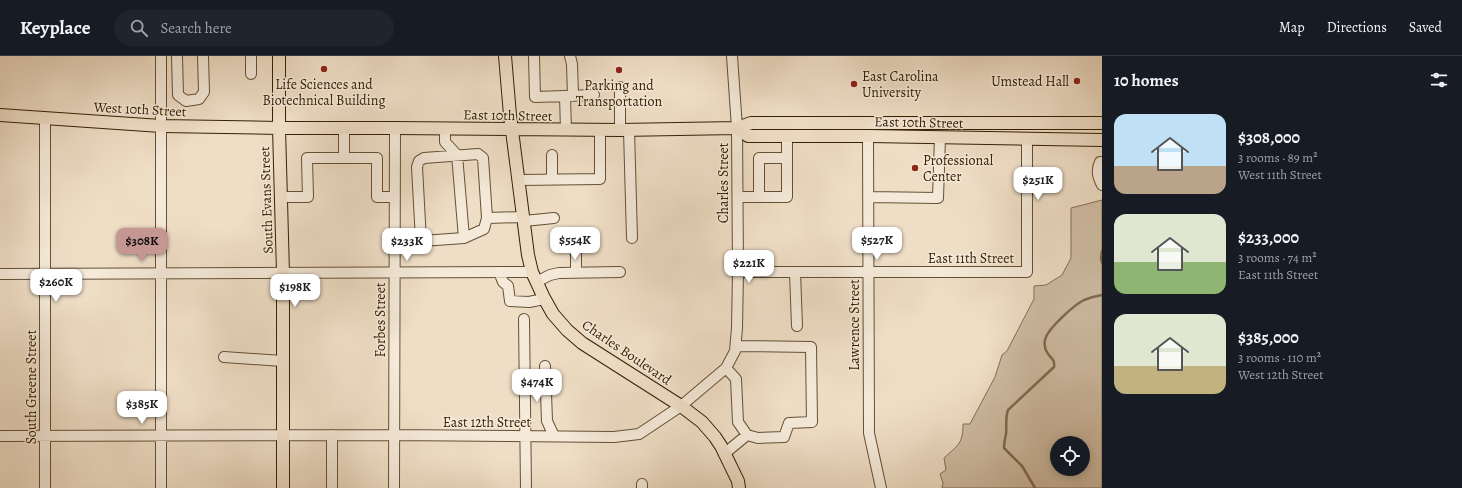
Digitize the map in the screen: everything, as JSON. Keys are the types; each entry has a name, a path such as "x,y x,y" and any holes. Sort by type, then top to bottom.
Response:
{"main road":[{"name":"South Evans Street","path":"279,56 279,128 283,273 284,488"},
{"name":"Charles Boulevard","path":"505,56 510,115 528,255 534,277 544,299 567,330 582,343 681,406 702,422 715,437 738,482 739,488"},
{"name":"West 10th Street","path":"0,115 161,126 279,128"},
{"name":"East 10th Street","path":"279,128 625,130 737,128 751,123 1102,123"},
{"path":"954,138 997,131 1001,128 1002,123"},
{"name":"East 10th Street","path":"737,128 748,136 868,136 1102,140"}],"street":[{"path":"161,56 161,488"},
{"path":"177,56 178,95 186,101 199,99 204,92 203,56"},
{"path":"251,56 251,74"},
{"path":"534,56 535,93"},
{"path":"535,93 538,82 538,56"},
{"name":"Charles Street","path":"681,406 726,368 736,346 738,197 737,128 732,56"},
{"path":"566,130 573,59"},
{"path":"620,87 625,130 632,238"},
{"path":"535,93 569,96 594,95"},
{"name":"South Greene Street","path":"45,118 45,488"},
{"path":"344,128 344,158"},
{"name":"Forbes Street","path":"394,488 395,128"},
{"path":"445,129 445,142 457,155 464,238"},
{"path":"519,180 600,180 600,130"},
{"path":"738,197 787,197 787,136"},
{"name":"Lawrence Street","path":"868,136 869,432 881,488"},
{"path":"868,197 938,198 940,137"},
{"name":"East 11th Street","path":"738,272 1027,272 1027,139"},
{"path":"394,242 421,241 464,238 484,229 487,218 483,158 478,154 424,158 419,161 417,167 421,241"},
{"path":"552,155 552,180"},
{"path":"281,197 308,197 307,158 377,158 377,197 394,197"},
{"path":"759,197 759,158 787,158"},
{"path":"1102,162 1100,162 1098,166 1097,173 1102,185"},
{"path":"487,218 554,218"},
{"path":"576,247 576,272"},
{"path":"0,274 499,272 534,277 576,272 620,272"},
{"path":"499,272 503,282 508,286 510,301 529,302 544,299"},
{"path":"795,272 797,326"},
{"path":"524,319 526,488"},
{"path":"726,368 736,379 738,422 747,435 758,438 784,437 789,423 812,422 811,347 736,346"},
{"path":"224,357 283,361"},
{"path":"545,366 547,421 554,436"},
{"name":"East 12th Street","path":"0,436 394,435 614,437 639,434 681,406"},
{"path":"332,435 332,488"},
{"path":"724,454 747,435"}],"shaded area":[{"path":"1102,200 1102,488 942,488 943,483 940,474 946,470 944,458 959,444 963,431 963,424 970,424 995,377 1002,355 1007,351 1034,299 1034,286 1046,285 1062,275 1071,258 1071,208"}],"waterway":[{"path":"1102,251 1102,263"},
{"path":"1035,488 1022,466 1004,448 1008,410 1054,367 1053,361 1045,349 1045,340 1052,328 1074,306 1084,300 1102,295"}],"place":[{"name":"Life Sciences and Biotechnical Building","path":"324,69"},
{"name":"Parking and Transportation","path":"619,70"},
{"name":"Umstead Hall","path":"1077,81"},
{"name":"East Carolina University","path":"854,84"},
{"name":"Professional Center","path":"915,168"}]}
